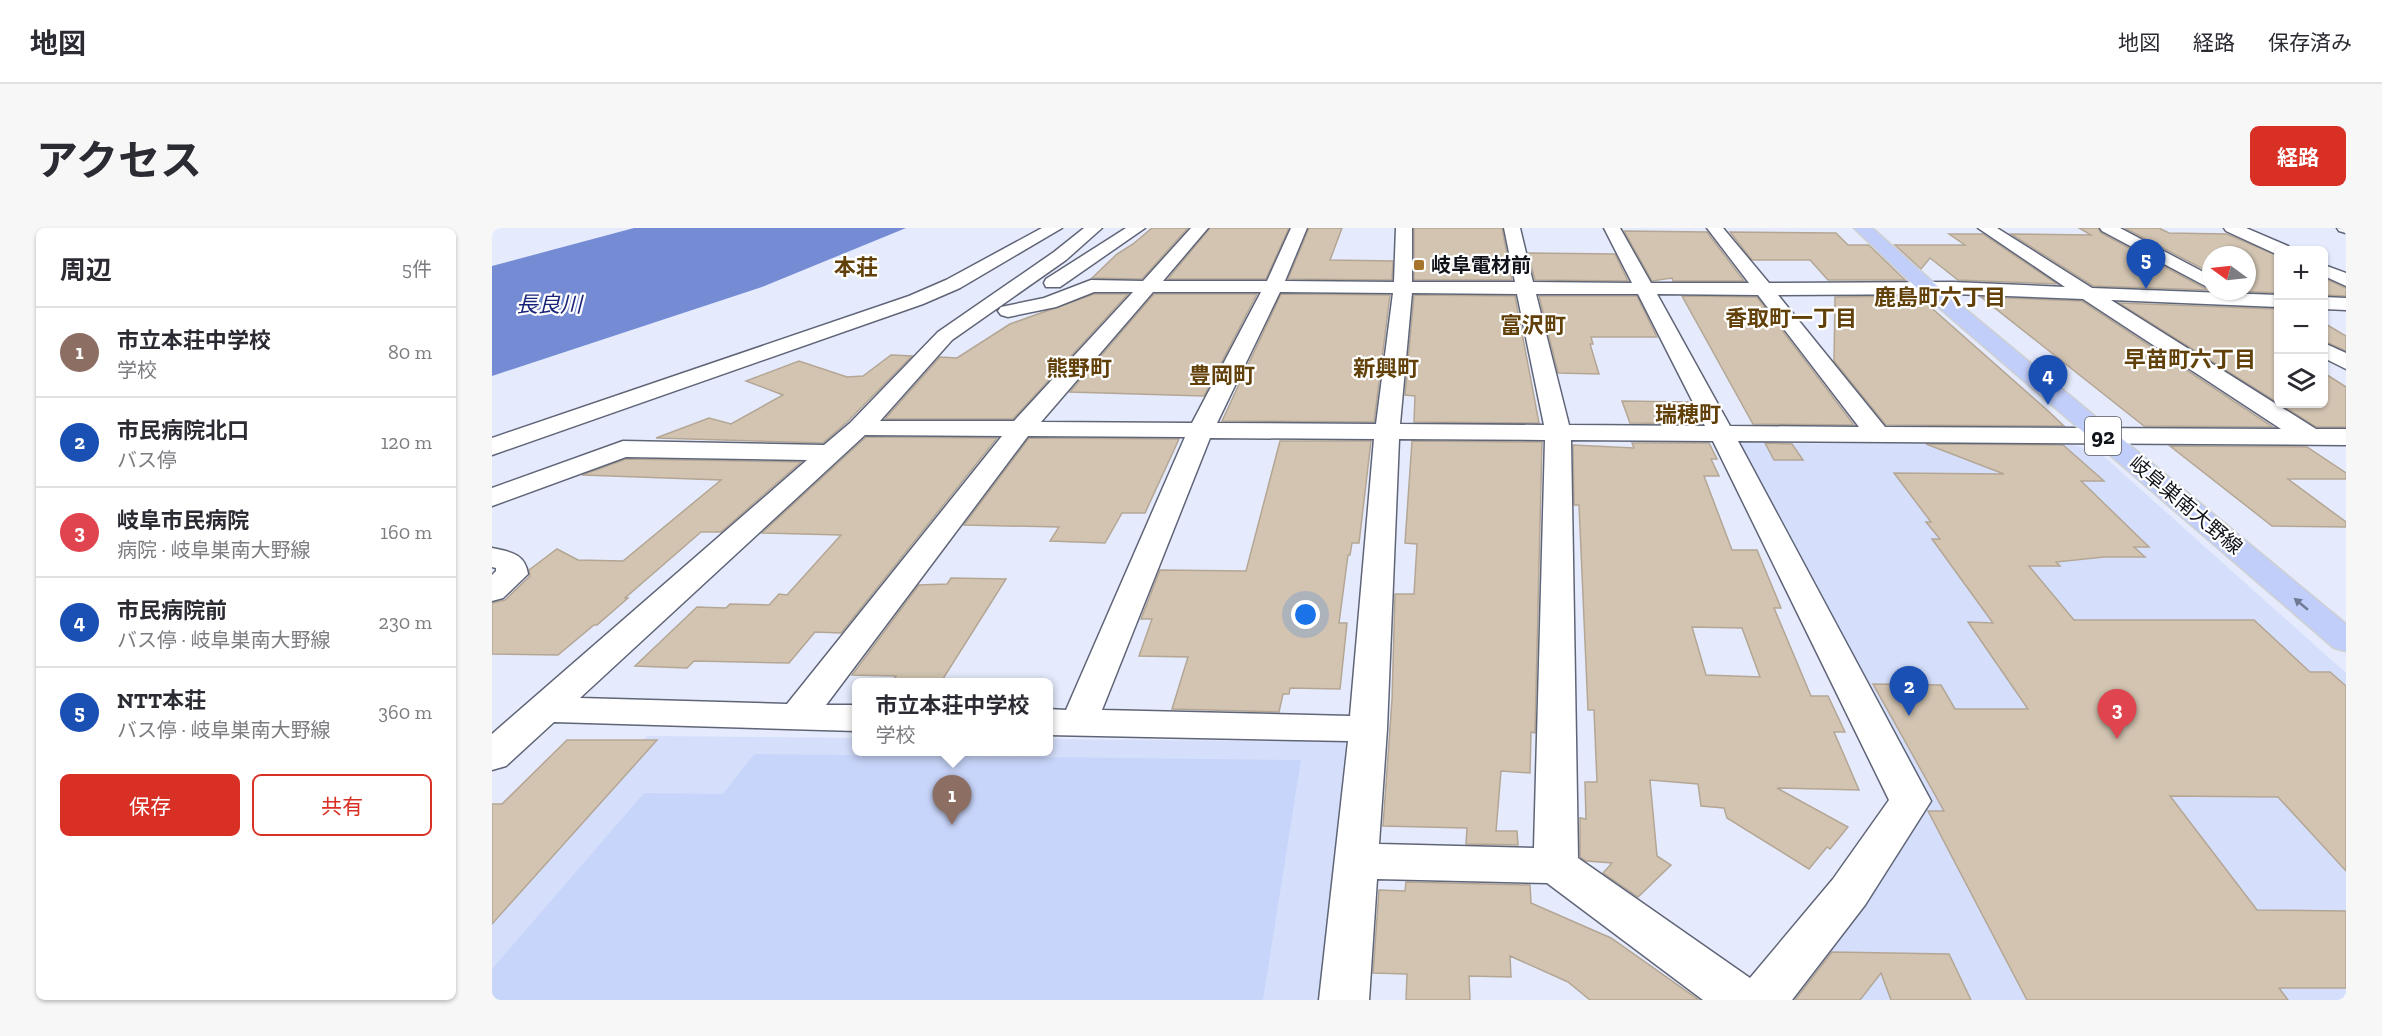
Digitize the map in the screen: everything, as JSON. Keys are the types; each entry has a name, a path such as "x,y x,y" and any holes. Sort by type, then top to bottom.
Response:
{"main road":[{"name":"岐阜巣南大野線","path":"1862,228 2130,437 2346,613"},
{"name":"岐阜巣南大野線","path":"1881,228 1941,288 2105,437 2346,641"}],"street":[{"path":"492,447 916,300 953,284 1054,228"},
{"path":"492,756 859,428 945,336 1060,256 1094,228"},
{"path":"921,364 1076,270 1137,228"},
{"path":"797,717 1020,430 1200,228"},
{"path":"1299,228 1274,286 1200,431 1064,722 1368,729"},
{"path":"1344,1000 1368,729 1387,432 1403,286 1404,228"},
{"path":"1512,228 1558,433 1556,866"},
{"path":"1612,228 1722,434 1910,801 1849,892 1762,1000"},
{"path":"1715,228 1879,435"},
{"path":"1986,228 2346,460"},
{"path":"2108,228 2202,278"},
{"path":"2232,228 2274,246"},
{"path":"2328,272 2346,280"},
{"path":"1008,311 1049,303 1090,286 1150,285 1764,290 1941,288 2202,295"},
{"path":"2256,299 2274,301"},
{"path":"2241,300 2274,320"},
{"path":"2328,303 2346,304"},
{"path":"2328,351 2346,362"},
{"path":"565,422 624,449"},
{"path":"859,428 2346,437"},
{"path":"492,498 624,449 829,453"},
{"path":"492,557 511,563 513,574 492,591"},
{"path":"543,709 852,718"},
{"path":"1357,861 1556,866 1742,1000"}],"shaded area":[{"path":"1744,443 2073,445 2100,453 2346,673 2346,1000 1771,1000 1922,805 1737,447"},
{"path":"647,736 852,738 852,756 1053,756 1053,739 1346,742 1319,1000 492,1000 492,907"},
{"path":"754,754 1301,760 1263,1000 492,1000 492,969 644,793 723,794"}],"water":[{"name":"長良川","path":"634,228 906,228 762,287 492,376 492,266"}],"building":[{"path":"1152,228 1188,228 1142,279 1092,278 1117,254"},
{"path":"1210,228 1289,228 1266,279 1168,279"},
{"path":"1309,228 1342,228 1330,260 1393,261 1392,280 1288,279"},
{"path":"1414,228 1502,228 1512,280 1414,280"},
{"path":"2079,228 2098,228 2101,233 2202,287 2202,290 2093,286 2011,234 2091,235"},
{"path":"2125,228 2159,228 2169,233 2227,234 2255,246 2202,246 2202,268"},
{"path":"1624,231 1707,232 1744,281 1673,281 1672,278 1652,281"},
{"path":"1730,232 1836,233 1848,245 1869,245 1905,280 1828,280 1810,260 1752,260"},
{"path":"1949,234 1983,234 2057,284 1958,280 1930,258 1921,269 1895,245 1965,245"},
{"path":"2256,247 2274,254 2274,293 2256,292"},
{"path":"1528,253 1615,254 1628,281 1535,280"},
{"path":"2328,280 2346,288 2346,296 2328,295"},
{"path":"1094,294 1128,294 1013,419 885,419 940,357 957,358 1010,324"},
{"path":"1154,294 1257,294 1204,396 1070,392"},
{"path":"1281,294 1390,295 1374,422 1222,421"},
{"path":"1414,295 1515,296 1539,423 1414,422 1415,396 1405,395"},
{"path":"1539,296 1637,296 1657,337 1591,337 1593,344 1590,344 1599,374 1558,373"},
{"path":"1682,296 1757,297 1854,425 1753,424"},
{"path":"1918,296 2064,426 1886,425 1834,361 1835,297"},
{"path":"1981,297 2082,301 2273,427 2144,426"},
{"path":"2119,303 2274,309 2274,400"},
{"path":"2328,325 2346,336 2346,351 2328,343"},
{"path":"891,355 912,356 823,443 656,438 709,418 731,424 783,395 746,381 799,361 847,377 863,376"},
{"path":"2328,376 2346,387 2346,427 2316,427 2286,408 2328,408"},
{"path":"1622,401 1690,402 1700,424 1630,423"},
{"path":"866,437 997,438 841,633 815,632 789,663 694,661 687,668 635,666 697,607 726,608 730,604 769,605 779,594 787,595 841,535 762,533"},
{"path":"1029,438 1179,439 1145,513 1122,513 1105,543 1050,541 1059,527 964,525"},
{"path":"1280,441 1371,441 1359,543 1352,543 1350,555 1348,555 1339,623 1347,623 1340,689 1290,688 1289,694 1283,694 1279,712 1172,709 1188,657 1139,656 1152,619 1141,619 1160,570 1246,571"},
{"path":"1412,441 1542,442 1535,733 1531,732 1530,773 1501,771 1496,831 1517,831 1518,845 1466,844 1467,828 1383,826 1392,700 1395,594 1414,594 1417,544 1405,543"},
{"path":"1632,443 1709,443 1717,459 1711,459 1719,476 1704,476 1732,550 1757,550 1781,608 1774,608 1811,696 1828,696 1845,732 1834,732 1859,790 1777,788 1848,827 1809,869 1727,818 1724,808 1701,806 1698,784 1650,780 1657,856 1671,865 1638,897 1603,873 1612,863 1586,861 1580,857 1580,818 1586,819 1585,782 1597,782 1594,710 1588,710 1579,505 1574,505 1573,445 1634,448","holes":["1692,627 1742,628 1760,677 1706,675"]},
{"path":"1765,443 1792,444 1803,460 1774,460"},
{"path":"1926,444 2063,445 2104,481 2081,481 2149,547 2134,547 2145,557 2104,557 2056,562 2060,566 2029,566 2074,620 2254,620 2310,672 2330,672 2346,686 2346,871 2278,797 2170,796 2257,910 2346,911 2346,988 2279,988 2288,1000 2027,1000 1928,811 1944,811 1873,684 1941,685 1955,709 2028,709 1968,622 1993,623 1932,539 1940,539 1926,522 1931,522 1894,473 2004,474"},
{"path":"2170,446 2307,447 2346,473 2346,479 2288,479 2346,522 2346,527 2272,526"},
{"path":"626,459 801,462 721,532 701,532 597,625 594,625 558,655 492,654 492,603 505,600 530,576 529,570 557,549 578,560 623,561 721,480 582,475"},
{"path":"951,578 1006,579 944,678 852,675 919,585 947,584"},
{"path":"567,740 657,740 492,924 492,804 502,804"},
{"path":"1406,882 1530,885 1531,903 1611,938 1699,1000 1590,1000 1568,982 1510,956 1511,977 1469,976 1470,1000 1406,1000 1407,974 1373,973 1379,890 1405,891"},
{"path":"1832,952 1949,954 1971,1000 1891,1000 1881,973 1860,1000 1795,1000"}],"place":[{"name":"岐阜電材前","path":"1419,265"},
{"name":"NTT本荘","path":"2146,289"},
{"name":"市民病院前","path":"2048,405"},
{"name":"市民病院北口","path":"1909,716"},
{"name":"岐阜市民病院","path":"2117,739"},
{"name":"市立本荘中学校","path":"952,825"}],"district":[{"name":"本荘","path":"856,267"},
{"name":"鹿島町六丁目","path":"1940,297"},
{"name":"香取町一丁目","path":"1791,318"},
{"name":"富沢町","path":"1533,325"},
{"name":"早苗町六丁目","path":"2190,359"},
{"name":"熊野町","path":"1079,368"},
{"name":"新興町","path":"1386,368"},
{"name":"豊岡町","path":"1222,375"},
{"name":"瑞穂町","path":"1688,414"}]}
